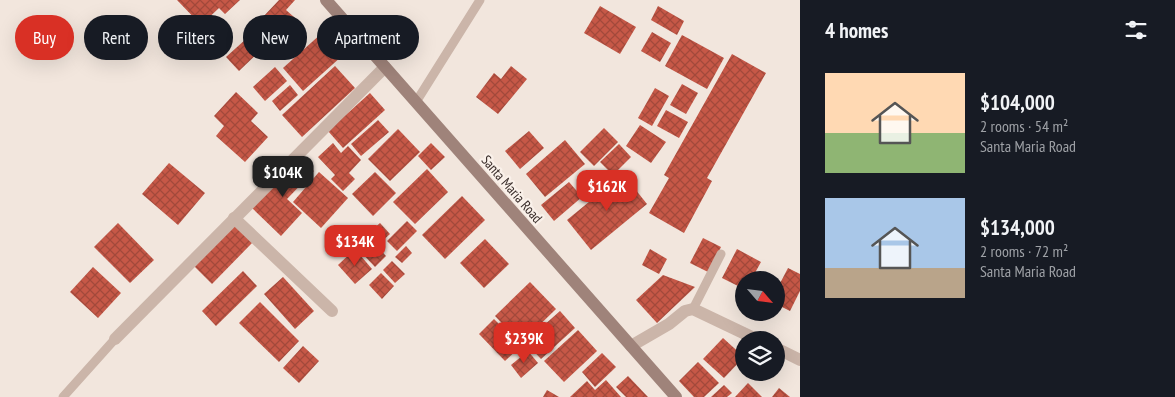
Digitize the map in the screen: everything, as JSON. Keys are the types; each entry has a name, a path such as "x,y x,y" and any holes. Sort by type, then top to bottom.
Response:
{"main road":[{"name":"Santa Maria Road","path":"326,0 676,397"}],"street":[{"path":"115,339 385,67"},
{"path":"234,218 332,311"},
{"path":"631,346 669,324 685,311 693,309 739,331"},
{"path":"785,352 800,360"}],"lane":[{"path":"416,102 480,0"},
{"path":"693,309 721,254"},
{"path":"63,397 115,339"}],"building":[{"path":"177,0 240,0 225,14 219,8 212,15 191,15"},
{"path":"279,0 295,0 286,10 292,15 265,15"},
{"path":"600,6 636,27 620,54 584,33"},
{"path":"658,6 684,21 677,35 651,20"},
{"path":"652,32 671,43 660,62 641,51"},
{"path":"682,35 724,58 707,89 665,66"},
{"path":"317,37 317,60 338,60 303,91 283,68 292,60 307,60 307,46"},
{"path":"243,42 243,60 251,60 239,71 229,60 233,60 233,51"},
{"path":"732,54 766,73 707,178 712,181 684,233 649,213 669,178 664,175"},
{"path":"335,66 355,88 302,137 282,115"},
{"path":"511,66 527,79 498,114 476,97 494,73 501,79"},
{"path":"275,67 287,81 265,101 253,87"},
{"path":"682,84 698,93 686,114 670,105"},
{"path":"290,85 298,95 280,111 272,101"},
{"path":"655,88 669,96 652,126 638,118"},
{"path":"236,92 258,113 251,121 268,137 245,162 216,136 224,126 214,116"},
{"path":"370,93 385,110 343,148 328,131"},
{"path":"666,110 688,122 679,138 657,126"},
{"path":"378,120 389,132 361,156 351,144"},
{"path":"640,125 666,142 651,163 626,146"},
{"path":"604,128 618,142 594,166 580,152"},
{"path":"398,129 420,152 390,181 368,159"},
{"path":"529,131 544,148 520,169 505,151"},
{"path":"565,140 585,164 545,197 526,174"},
{"path":"333,143 341,153 348,146 361,160 349,173 355,179 343,191 331,179 335,175 318,157"},
{"path":"431,143 445,157 431,170 418,156"},
{"path":"619,144 631,157 613,175 600,162"},
{"path":"299,158 314,171 287,199 302,213 281,236 252,208"},
{"path":"169,163 205,193 178,225 142,194"},
{"path":"427,169 448,192 415,224 393,202"},
{"path":"319,172 348,198 321,228 293,202"},
{"path":"375,172 396,193 373,216 352,194"},
{"path":"623,174 647,204 591,250 567,220"},
{"path":"569,182 582,197 554,221 541,205"},
{"path":"462,196 485,220 445,259 422,235"},
{"path":"407,221 417,231 397,251 387,241"},
{"path":"118,223 154,260 130,283 94,247"},
{"path":"234,223 253,242 212,284 193,265"},
{"path":"380,223 390,234 380,243 370,232"},
{"path":"369,238 386,256 375,267 358,249"},
{"path":"703,238 721,247 708,272 690,263"},
{"path":"485,239 509,264 484,288 460,263"},
{"path":"406,246 412,253 402,263 395,257"},
{"path":"355,249 372,269 355,284 338,265"},
{"path":"650,249 667,259 659,274 642,265"},
{"path":"737,249 761,262 756,271 735,271 735,284 722,278"},
{"path":"392,261 405,274 395,283 383,270"},
{"path":"93,267 121,293 98,318 70,292"},
{"path":"788,268 800,274 800,291 790,311 785,308 785,274"},
{"path":"243,271 257,286 216,326 202,311"},
{"path":"381,273 394,286 382,299 369,285"},
{"path":"663,275 695,287 657,323 636,300"},
{"path":"283,277 314,311 295,329 264,294"},
{"path":"530,282 556,309 521,343 495,316"},
{"path":"260,302 299,341 279,362 239,323"},
{"path":"560,311 575,328 541,359 525,342"},
{"path":"494,319 521,346 505,361 479,334"},
{"path":"578,330 597,351 564,382 544,361"},
{"path":"723,338 735,349 735,366 724,378 703,359"},
{"path":"303,346 319,361 299,383 283,368"},
{"path":"528,351 538,363 521,378 511,365"},
{"path":"602,353 616,367 595,387 582,372"},
{"path":"698,362 719,383 704,397 694,397 679,381"},
{"path":"628,376 648,397 626,397 616,387"},
{"path":"606,380 621,397 570,397 587,381 595,390"},
{"path":"748,383 762,397 735,397"},
{"path":"724,385 732,393 727,397 711,397"},
{"path":"779,388 790,397 772,397"},
{"path":"547,390 559,397 543,397"}]}
